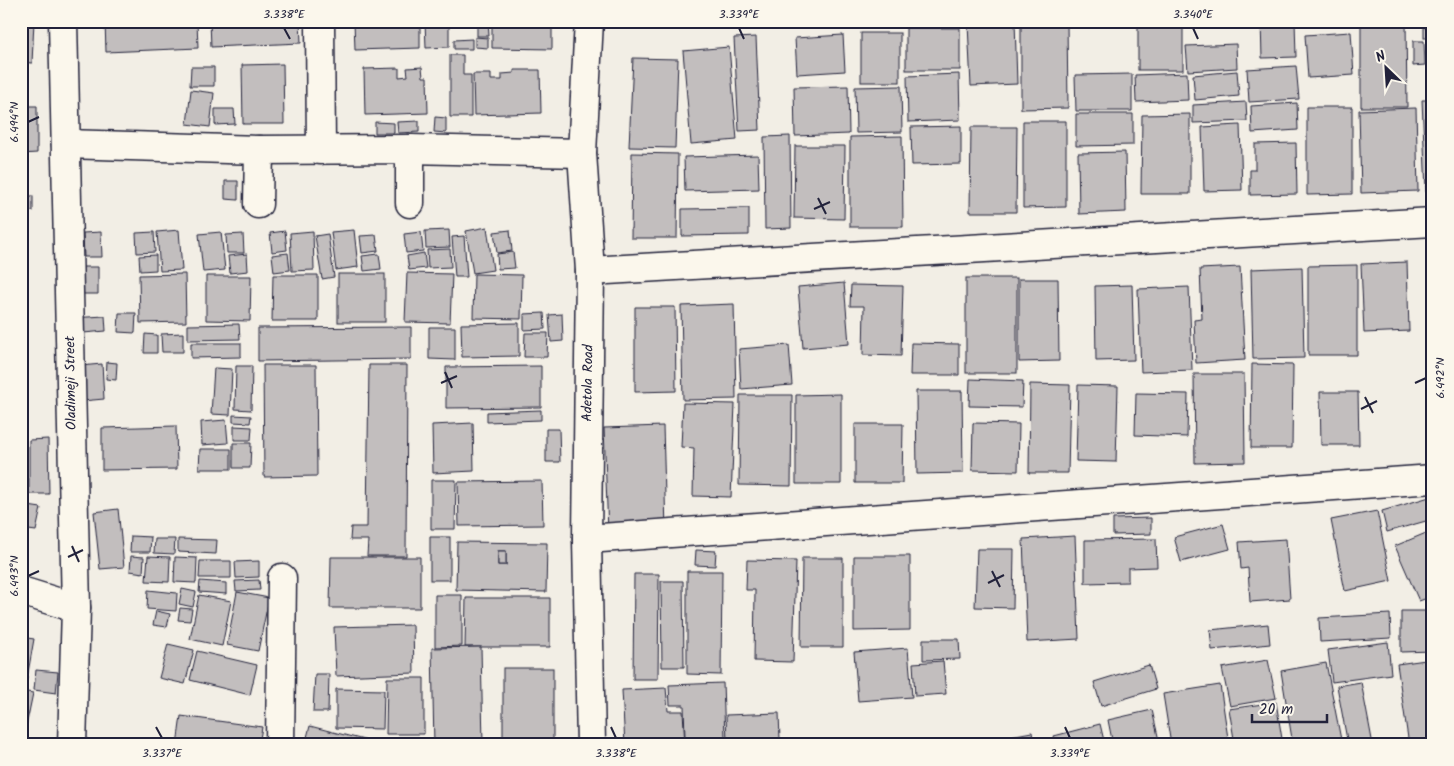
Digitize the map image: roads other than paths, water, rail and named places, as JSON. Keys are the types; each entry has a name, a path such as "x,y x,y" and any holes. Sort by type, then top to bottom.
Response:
{"street":[{"name":"Oladimeji Street","path":"62,21 76,608 72,745"},
{"path":"320,21 321,150"},
{"name":"Adetola Road","path":"591,745 586,539 590,271 582,153 594,22"},
{"path":"66,144 259,150 410,149 582,153"},
{"path":"410,149 410,203"},
{"path":"258,204 259,150"},
{"path":"590,271 1433,222"},
{"path":"586,539 1433,479"},
{"path":"280,745 282,578"},
{"path":"21,591 76,608"}]}
